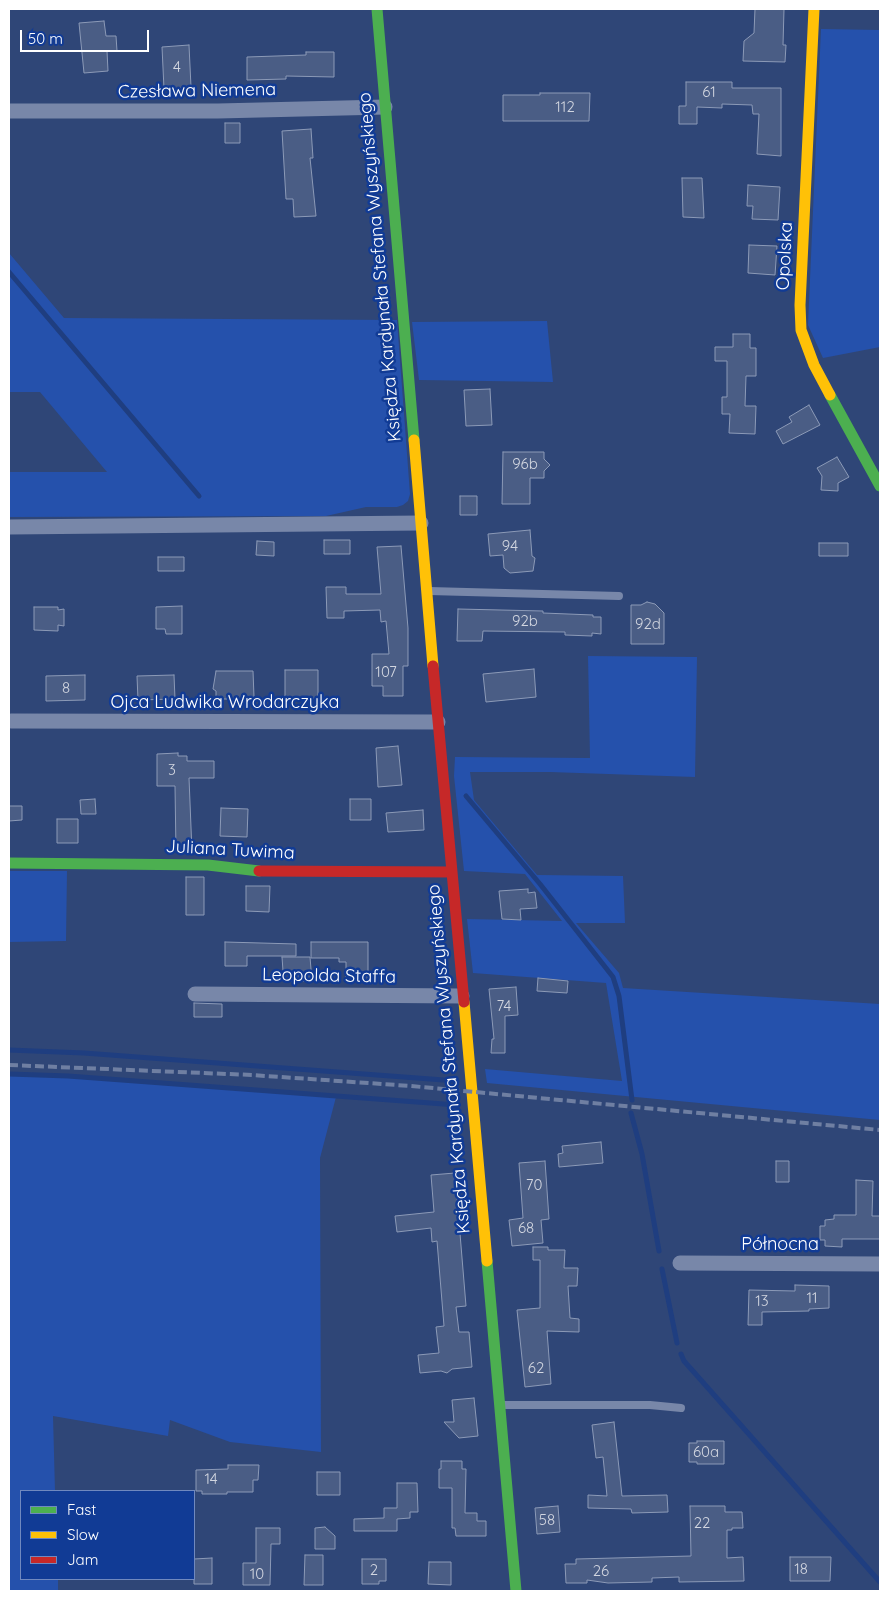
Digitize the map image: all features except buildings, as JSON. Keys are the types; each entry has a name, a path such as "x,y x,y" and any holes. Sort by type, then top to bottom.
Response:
{"street":[{"name":"Księdza Kardynała Stefana Wyszyńskiego","path":"377,9 450,872 473,1100 516,1591"},
{"name":"Opolska","path":"814,9 800,305 801,330 814,365 880,486"},
{"name":"Czesława Niemena","path":"9,111 208,111 386,107"},
{"path":"9,527 421,523"},
{"name":"Ojca Ludwika Wrodarczyka","path":"11,721 438,722"},
{"name":"Juliana Tuwima","path":"9,863 208,865 249,871 450,872"},
{"name":"Leopolda Staffa","path":"195,994 462,996"},
{"name":"Północna","path":"680,1264 880,1264"}],"lane":[{"path":"427,591 620,596"},
{"path":"500,1406 650,1405 681,1408"}],"shaded area":[{"path":"821,29 880,30 880,347 823,358 808,325"},
{"path":"9,253 64,318 397,320 410,494 408,501 397,507 366,507 326,516 9,517 9,472 107,472 40,392 9,392"},
{"path":"547,321 553,382 419,380 412,322"},
{"path":"588,656 697,657 695,777 550,772 470,772 474,800 537,875 623,876 625,923 576,923 619,973 623,988 880,1004 880,1120 487,1083 485,1069 622,1081 606,983 473,973 467,919 562,921 525,874 464,871 454,776 455,757 590,758"},
{"path":"9,871 67,871 66,941 9,942"},
{"path":"9,1074 68,1076 336,1097 320,1158 321,1452 230,1442 170,1420 168,1436 53,1416 55,1490 20,1490 20,1580 58,1580 58,1591 9,1591"}],"waterway":[{"path":"9,272 199,496"},
{"path":"466,796 540,884 613,977 619,996 632,1100"},
{"path":"9,1050 84,1053 457,1081"},
{"path":"9,1074 68,1076 457,1105"},
{"path":"631,1113 642,1154 659,1251"},
{"path":"662,1269 677,1343"},
{"path":"681,1354 684,1361 880,1582"}],"railway":[{"path":"9,1065 252,1075 411,1086 880,1130"}],"traffic: fast":[{"path":"377,9 414,440"},
{"path":"830,395 880,486"},
{"path":"9,863 208,865 259,871"},
{"path":"487,1261 516,1591"}],"traffic: slow":[{"path":"814,9 800,305 801,330 814,365 830,395"},
{"path":"414,440 433,666"},
{"path":"464,1002 487,1261"}],"traffic: jam":[{"path":"433,666 464,1002"},
{"path":"259,871 451,872"}]}
